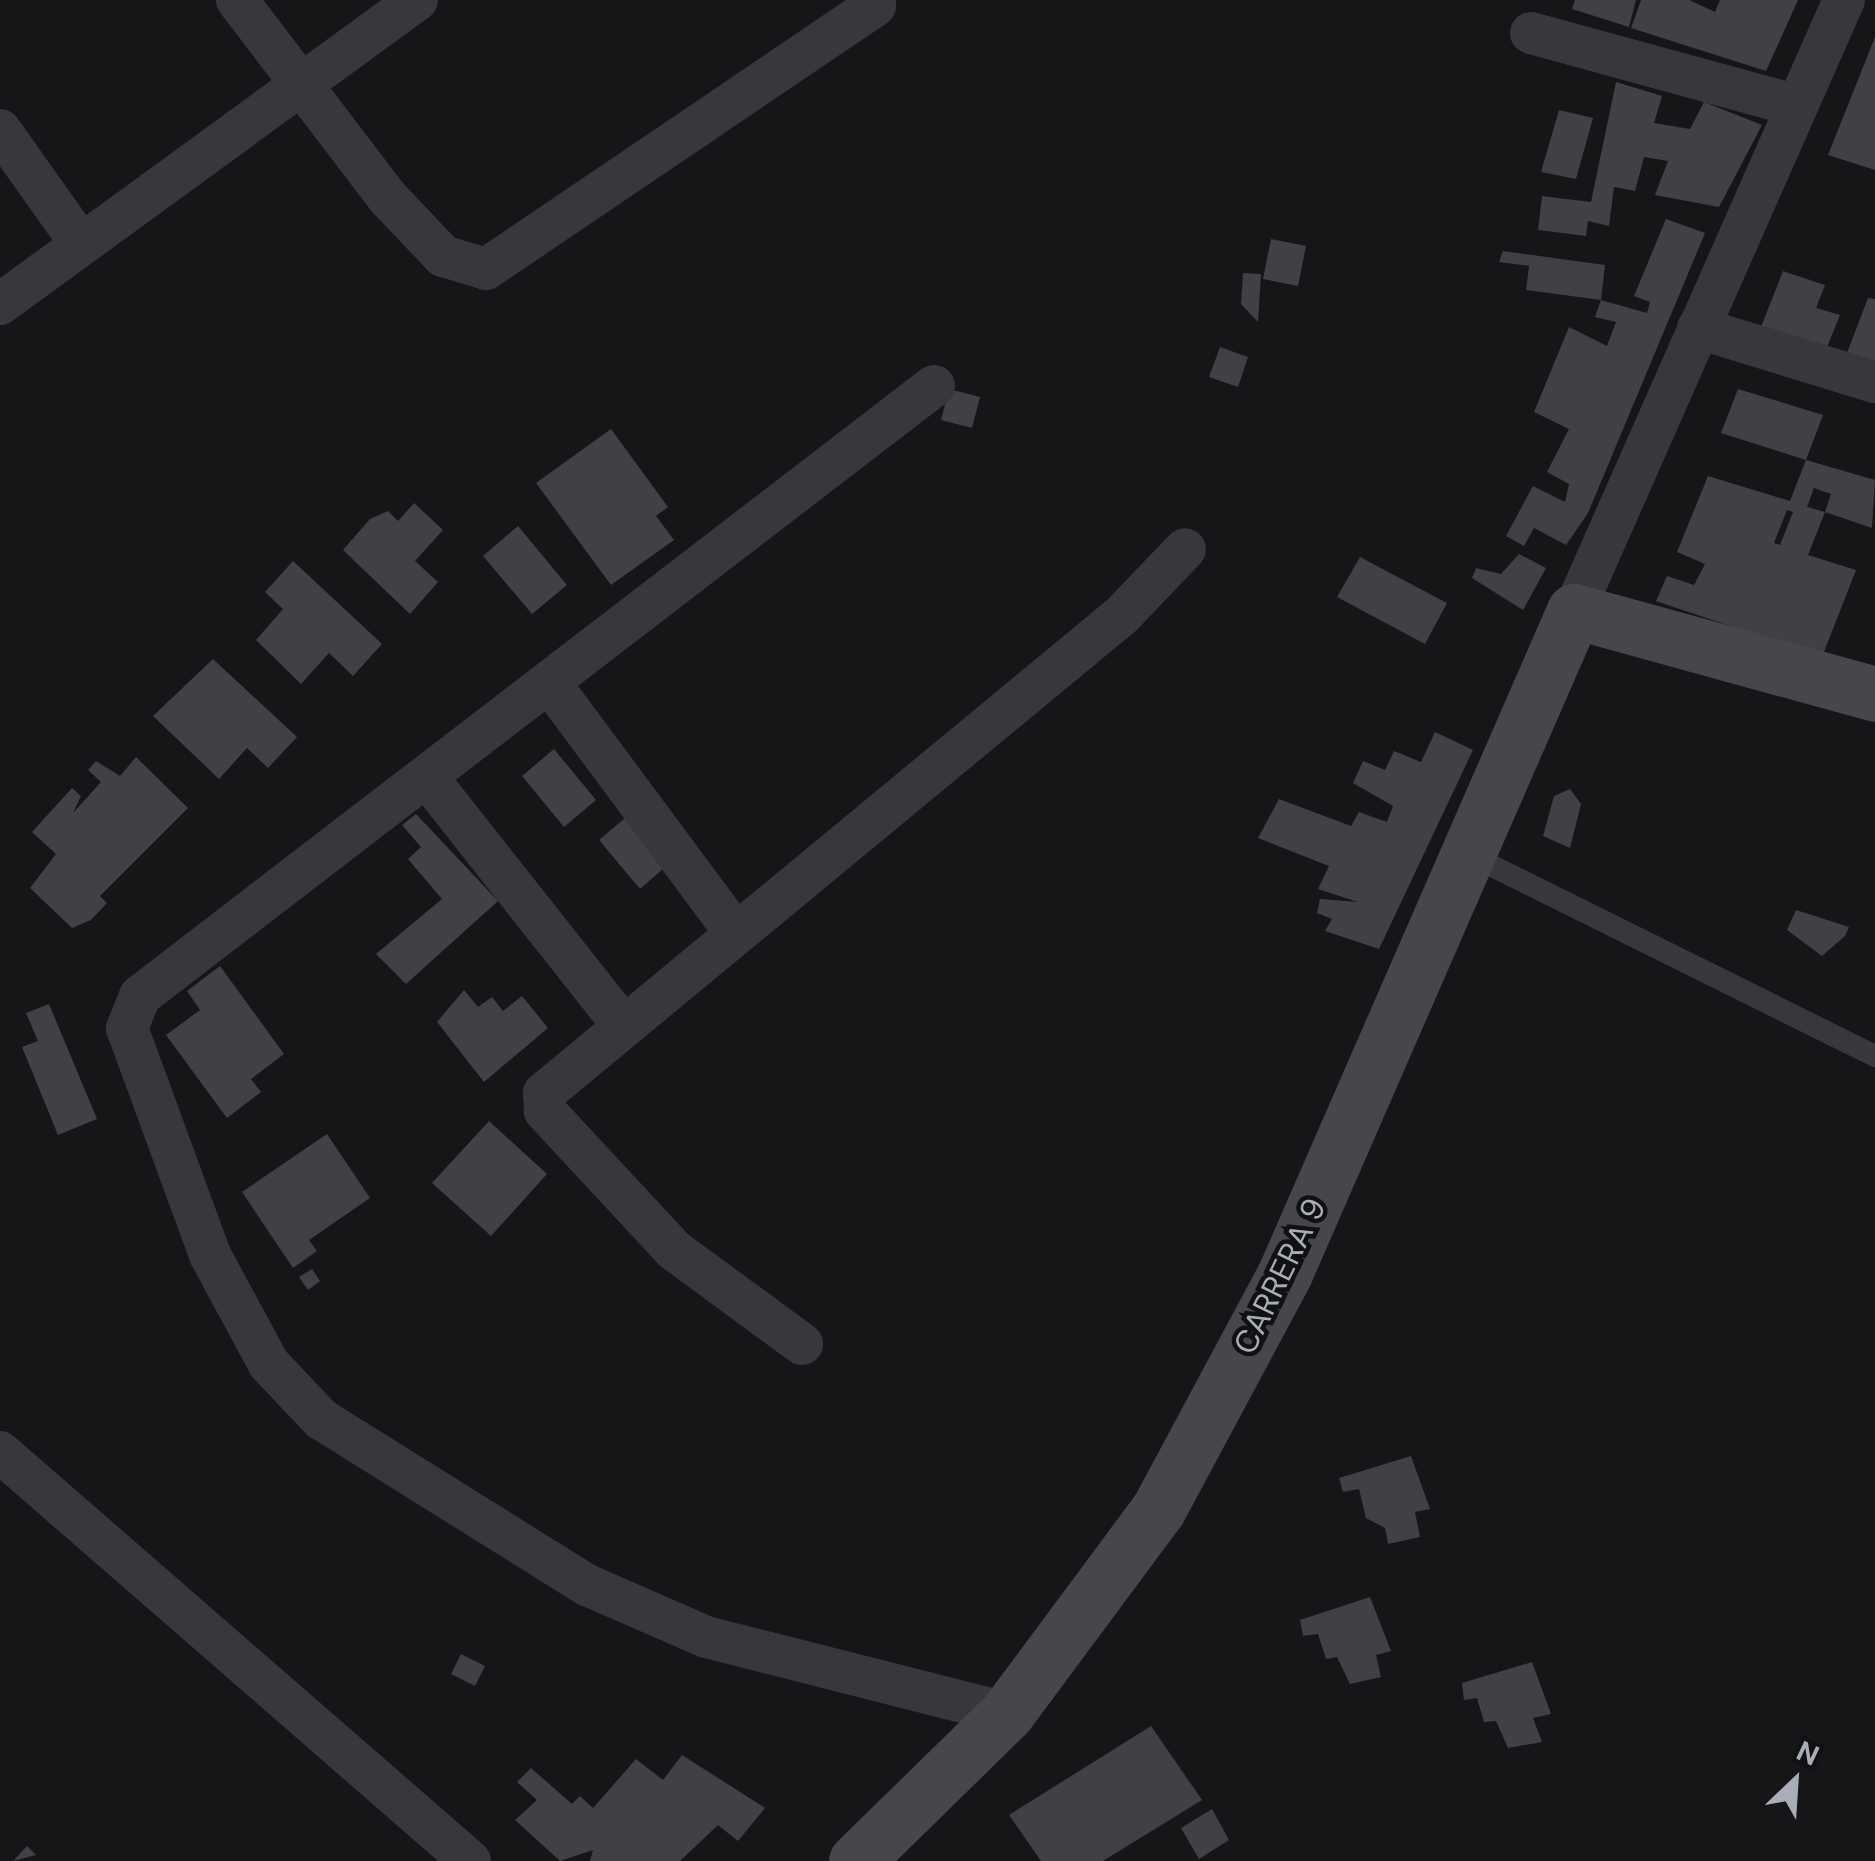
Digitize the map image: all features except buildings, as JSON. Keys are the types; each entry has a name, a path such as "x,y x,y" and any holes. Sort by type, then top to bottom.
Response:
{"main road":[{"path":"1574,612 1875,694"},
{"name":"CARRERA 9","path":"856,1861 1006,1713 1158,1510 1284,1274 1474,858 1574,612"}],"street":[{"path":"236,0 298,83 443,256 486,269 875,6"},
{"path":"0,304 416,0"},
{"path":"1574,612 1794,105 1844,0"},
{"path":"1530,33 1794,105"},
{"path":"0,130 81,244"},
{"path":"1698,328 1875,382"},
{"path":"934,386 130,1011 127,1028 210,1254 270,1364 321,1419 587,1586 706,1637 1006,1713"},
{"path":"802,1344 674,1250 545,1111 553,1080 1122,615 1185,549"},
{"path":"552,686 735,932"},
{"path":"430,780 622,1024"},
{"path":"0,1452 470,1861"}],"lane":[{"path":"1474,858 1875,1056"}]}
